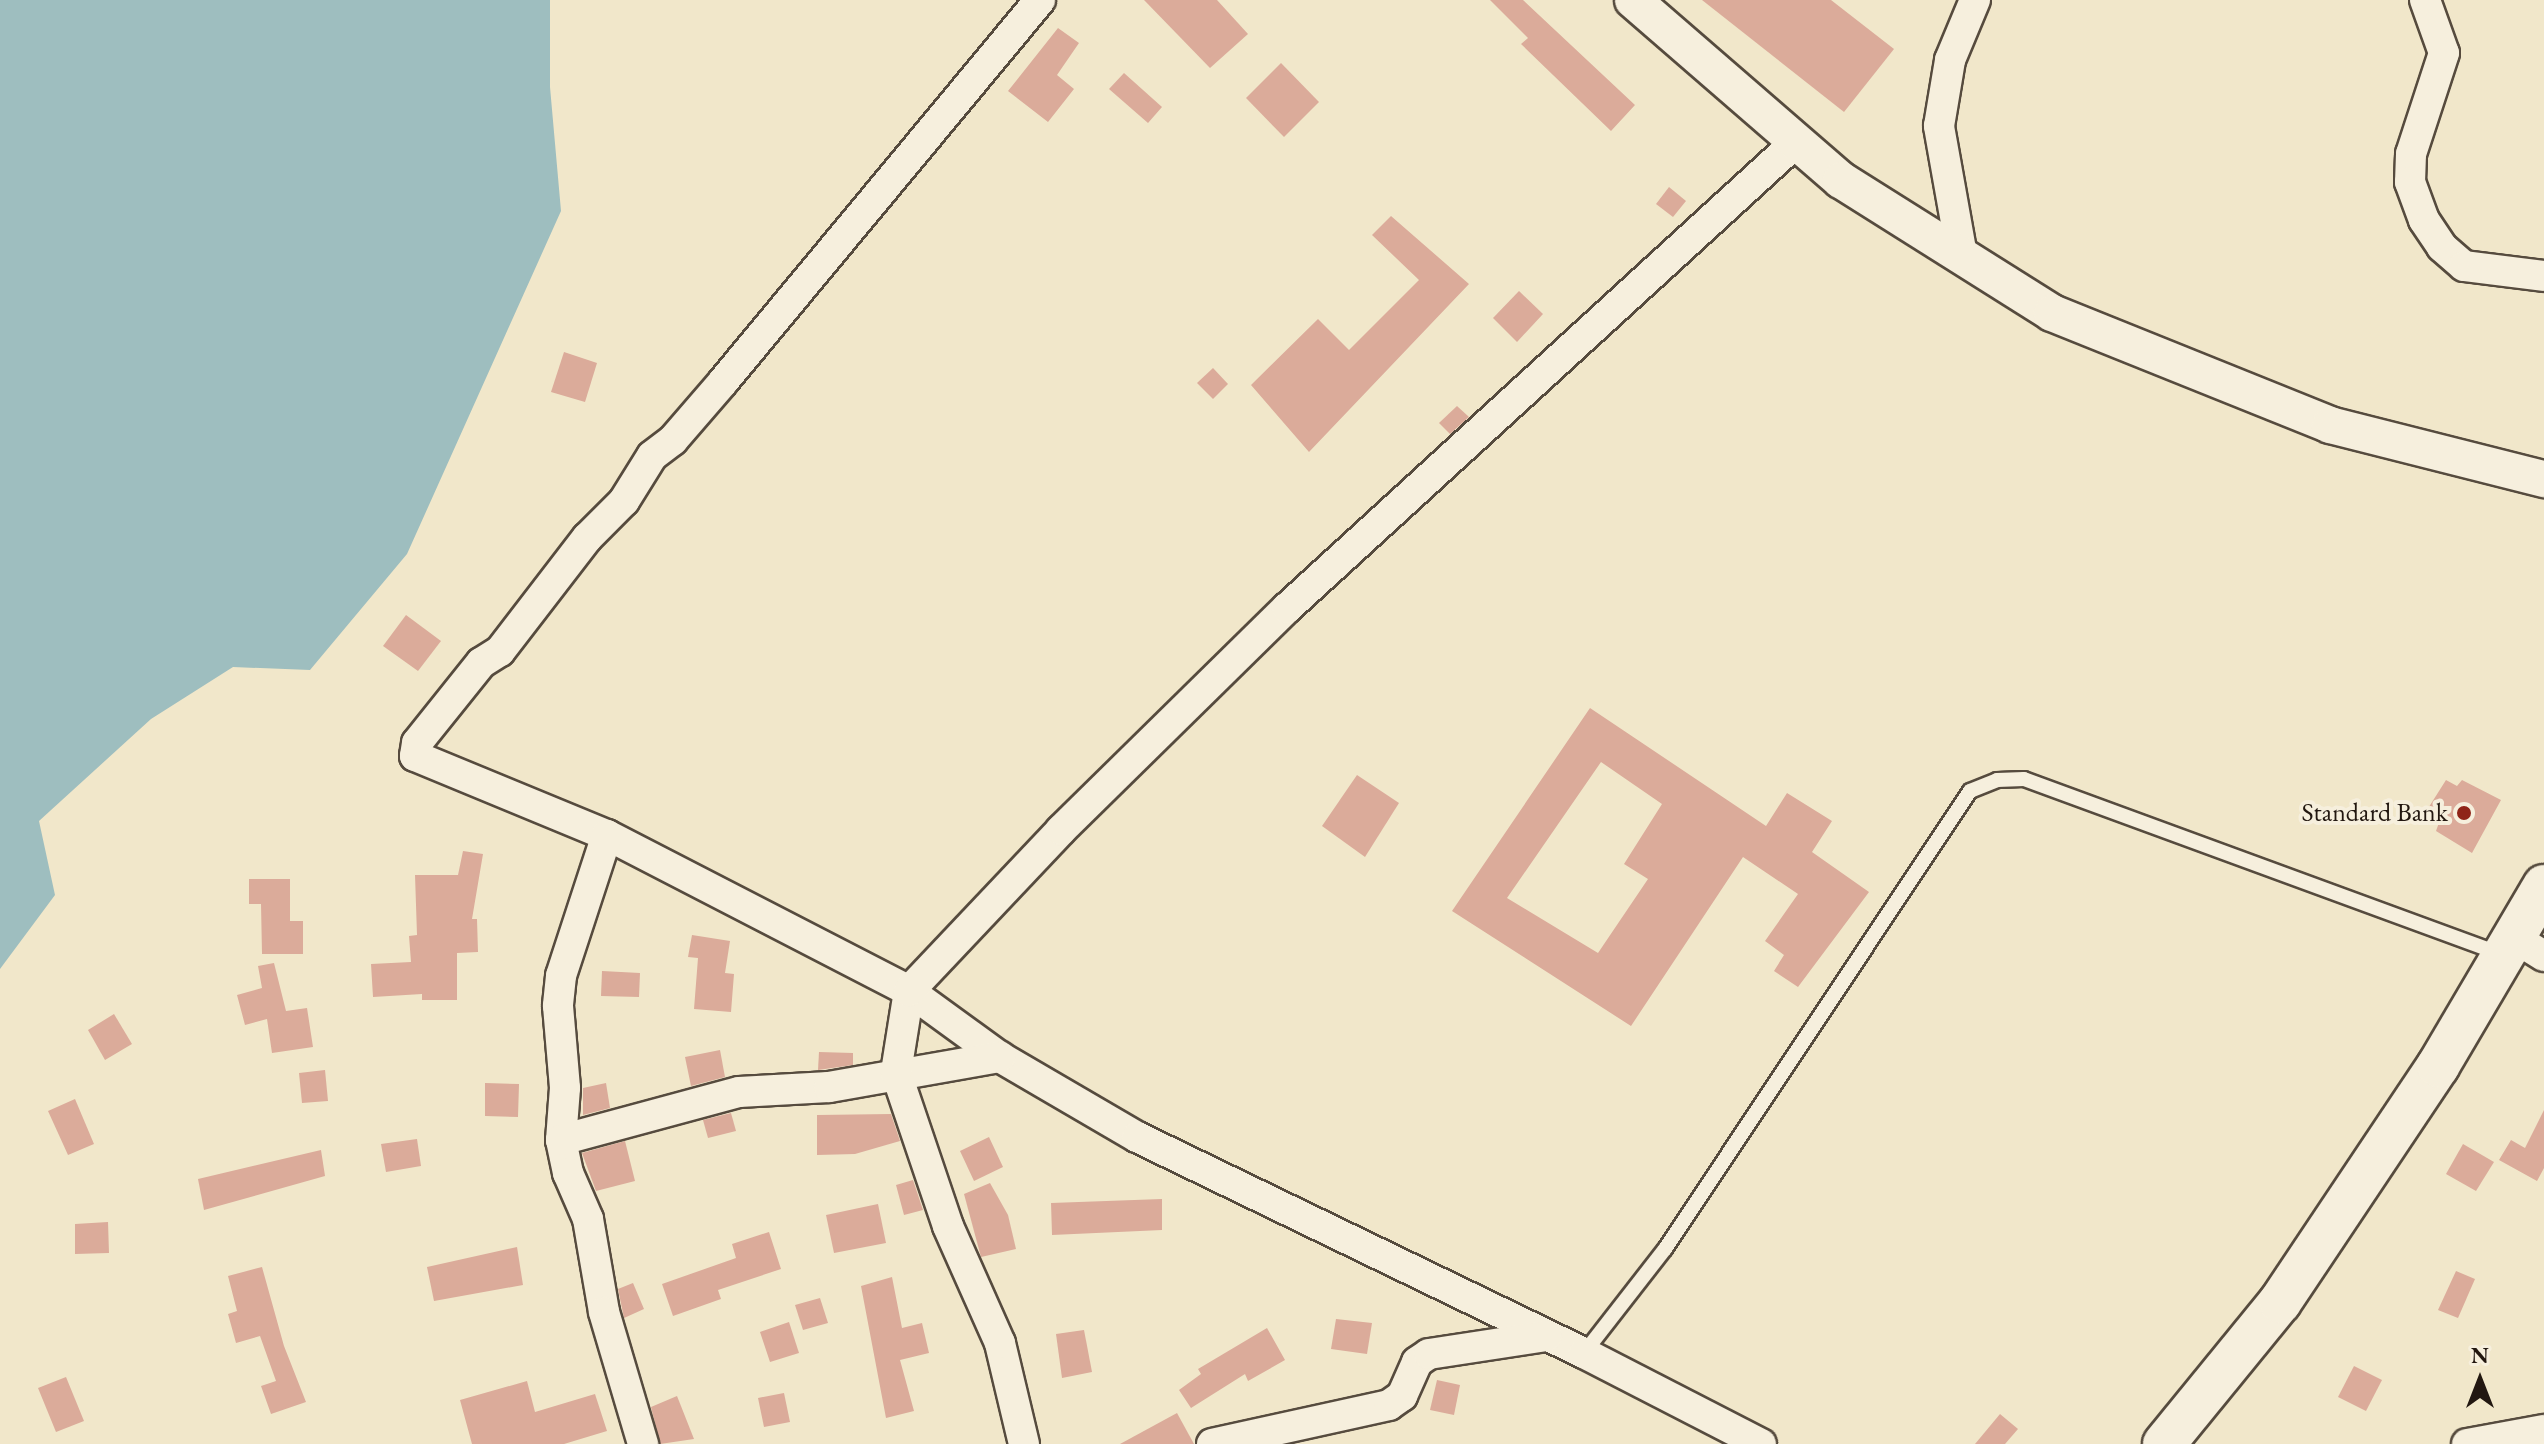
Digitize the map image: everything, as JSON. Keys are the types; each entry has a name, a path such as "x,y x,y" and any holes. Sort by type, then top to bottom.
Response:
{"main road":[{"path":"2164,1444 2280,1302 2438,1066 2521,950 2544,886"}],"street":[{"path":"1040,0 966,86 927,141 673,440 652,456 624,501 587,538 500,651 481,663 417,743 415,756 420,762 607,835 909,991 1000,1057 1137,1137 1584,1353 1761,1444"},
{"path":"1633,0 1841,180 1961,250 2052,313 2249,395 2388,444 2544,479"},
{"path":"1961,250 1939,126 1950,60 1975,0"},
{"path":"2425,0 2444,53 2411,154 2410,182 2424,220 2442,247 2464,266 2491,274 2544,276"},
{"path":"1024,1444 997,1332 948,1226 896,1072 909,991 1061,830 1287,608 1795,143"},
{"path":"607,835 561,976 558,1006 565,1088 561,1140 568,1173 588,1219 598,1286 641,1443"},
{"path":"561,1140 739,1092 829,1087 896,1072 1000,1057"},
{"path":"1212,1444 1389,1405 1402,1396 1417,1362 1429,1354 1547,1336"},
{"path":"2467,1444 2544,1430"}],"lane":[{"path":"1584,1353 1665,1249 1970,791 1997,780 2024,779 2521,950"}],"water":[{"path":"0,0 550,0 550,87 561,211 407,554 310,670 233,667 151,719 39,821 55,895 0,969"}],"building":[{"path":"1144,0 1217,0 1248,34 1210,68"},
{"path":"1490,0 1523,0 1635,105 1611,131 1521,44 1528,38"},
{"path":"1702,0 1831,0 1894,49 1844,112"},
{"path":"1058,28 1079,43 1057,75 1074,89 1048,122 1008,91"},
{"path":"1281,63 1319,102 1284,137 1246,98"},
{"path":"1124,73 1162,107 1148,123 1109,89"},
{"path":"1669,187 1686,201 1673,217 1656,204"},
{"path":"1391,216 1469,284 1309,452 1251,385 1318,319 1349,350 1419,280 1372,235"},
{"path":"1519,291 1543,314 1517,342 1493,318"},
{"path":"564,352 597,363 585,402 551,392"},
{"path":"1213,368 1228,384 1213,399 1197,383"},
{"path":"1457,406 1469,417 1450,434 1439,423"},
{"path":"406,615 441,641 418,671 383,646"},
{"path":"1590,708 1766,826 1787,793 1832,821 1812,852 1869,892 1798,987 1774,971 1784,955 1765,941 1798,894 1743,857 1631,1026 1452,911","holes":["1601,762 1662,804 1624,864 1648,879 1598,953 1507,898"]},
{"path":"1357,775 1399,803 1365,857 1322,826"},
{"name":"Standard Bank","path":"2446,780 2457,786 2462,780 2501,800 2472,853 2436,831 2441,817 2427,810"},
{"path":"463,851 483,854 472,919 477,919 478,952 457,953 457,1000 422,1000 422,994 373,997 371,964 411,962 409,936 417,935 415,875 458,875"},
{"path":"249,879 290,879 290,921 303,921 303,954 262,954 261,904 249,904"},
{"path":"692,935 730,941 725,973 734,974 731,1012 694,1009 698,958 688,957"},
{"path":"274,963 286,1011 307,1008 313,1047 272,1053 267,1019 245,1025 237,995 262,988 258,966"},
{"path":"602,971 640,973 639,997 601,996"},
{"path":"114,1014 132,1044 105,1060 88,1030"},
{"path":"720,1050 725,1077 691,1086 685,1057"},
{"path":"819,1052 853,1053 853,1065 818,1070"},
{"path":"325,1070 328,1101 302,1103 299,1073"},
{"path":"485,1083 519,1084 518,1117 485,1116"},
{"path":"606,1083 610,1108 583,1115 583,1088"},
{"path":"75,1099 94,1144 68,1155 48,1111"},
{"path":"2544,1110 2544,1168 2537,1181 2499,1160 2511,1140 2525,1148"},
{"path":"731,1113 736,1131 708,1138 703,1120"},
{"path":"891,1114 900,1141 855,1154 817,1155 817,1115"},
{"path":"989,1137 1003,1167 974,1181 960,1151"},
{"path":"417,1139 421,1166 386,1172 381,1144"},
{"path":"625,1141 635,1181 596,1191 582,1153"},
{"path":"2463,1144 2494,1162 2476,1191 2446,1174"},
{"path":"321,1150 325,1176 204,1210 198,1179"},
{"path":"913,1180 923,1210 904,1215 896,1185"},
{"path":"990,1183 1008,1215 1016,1249 981,1257 964,1194"},
{"path":"1162,1199 1162,1230 1052,1235 1051,1203"},
{"path":"878,1204 886,1243 834,1253 826,1215"},
{"path":"108,1222 109,1253 75,1254 75,1224"},
{"path":"769,1232 781,1269 718,1290 721,1299 673,1316 662,1284 736,1258 732,1244"},
{"path":"517,1247 523,1285 434,1301 427,1267"},
{"path":"262,1267 284,1346 306,1402 271,1414 261,1386 276,1381 260,1336 236,1343 228,1314 237,1311 228,1276"},
{"path":"2456,1271 2475,1279 2458,1318 2438,1310"},
{"path":"892,1277 902,1328 922,1323 929,1353 900,1360 914,1411 886,1418 861,1286"},
{"path":"633,1283 644,1309 624,1318 618,1289"},
{"path":"820,1298 828,1323 803,1330 795,1305"},
{"path":"1336,1319 1372,1323 1367,1354 1331,1349"},
{"path":"789,1322 799,1353 770,1362 760,1332"},
{"path":"1267,1328 1285,1360 1248,1381 1245,1374 1191,1408 1179,1390 1201,1374 1198,1369"},
{"path":"1084,1330 1092,1372 1062,1378 1056,1334"},
{"path":"2354,1366 2382,1380 2366,1411 2338,1397"},
{"path":"66,1377 84,1421 56,1432 38,1388"},
{"path":"1437,1380 1460,1385 1454,1415 1430,1410"},
{"path":"527,1381 535,1412 595,1394 607,1431 564,1444 472,1444 460,1400"},
{"path":"784,1393 790,1422 764,1427 758,1398"},
{"path":"677,1396 694,1439 660,1444 651,1407"},
{"path":"1177,1413 1194,1444 1120,1444"},
{"path":"2000,1414 2018,1429 2005,1444 1975,1444"}],"place":[{"name":"Standard Bank","path":"2464,813"}]}
